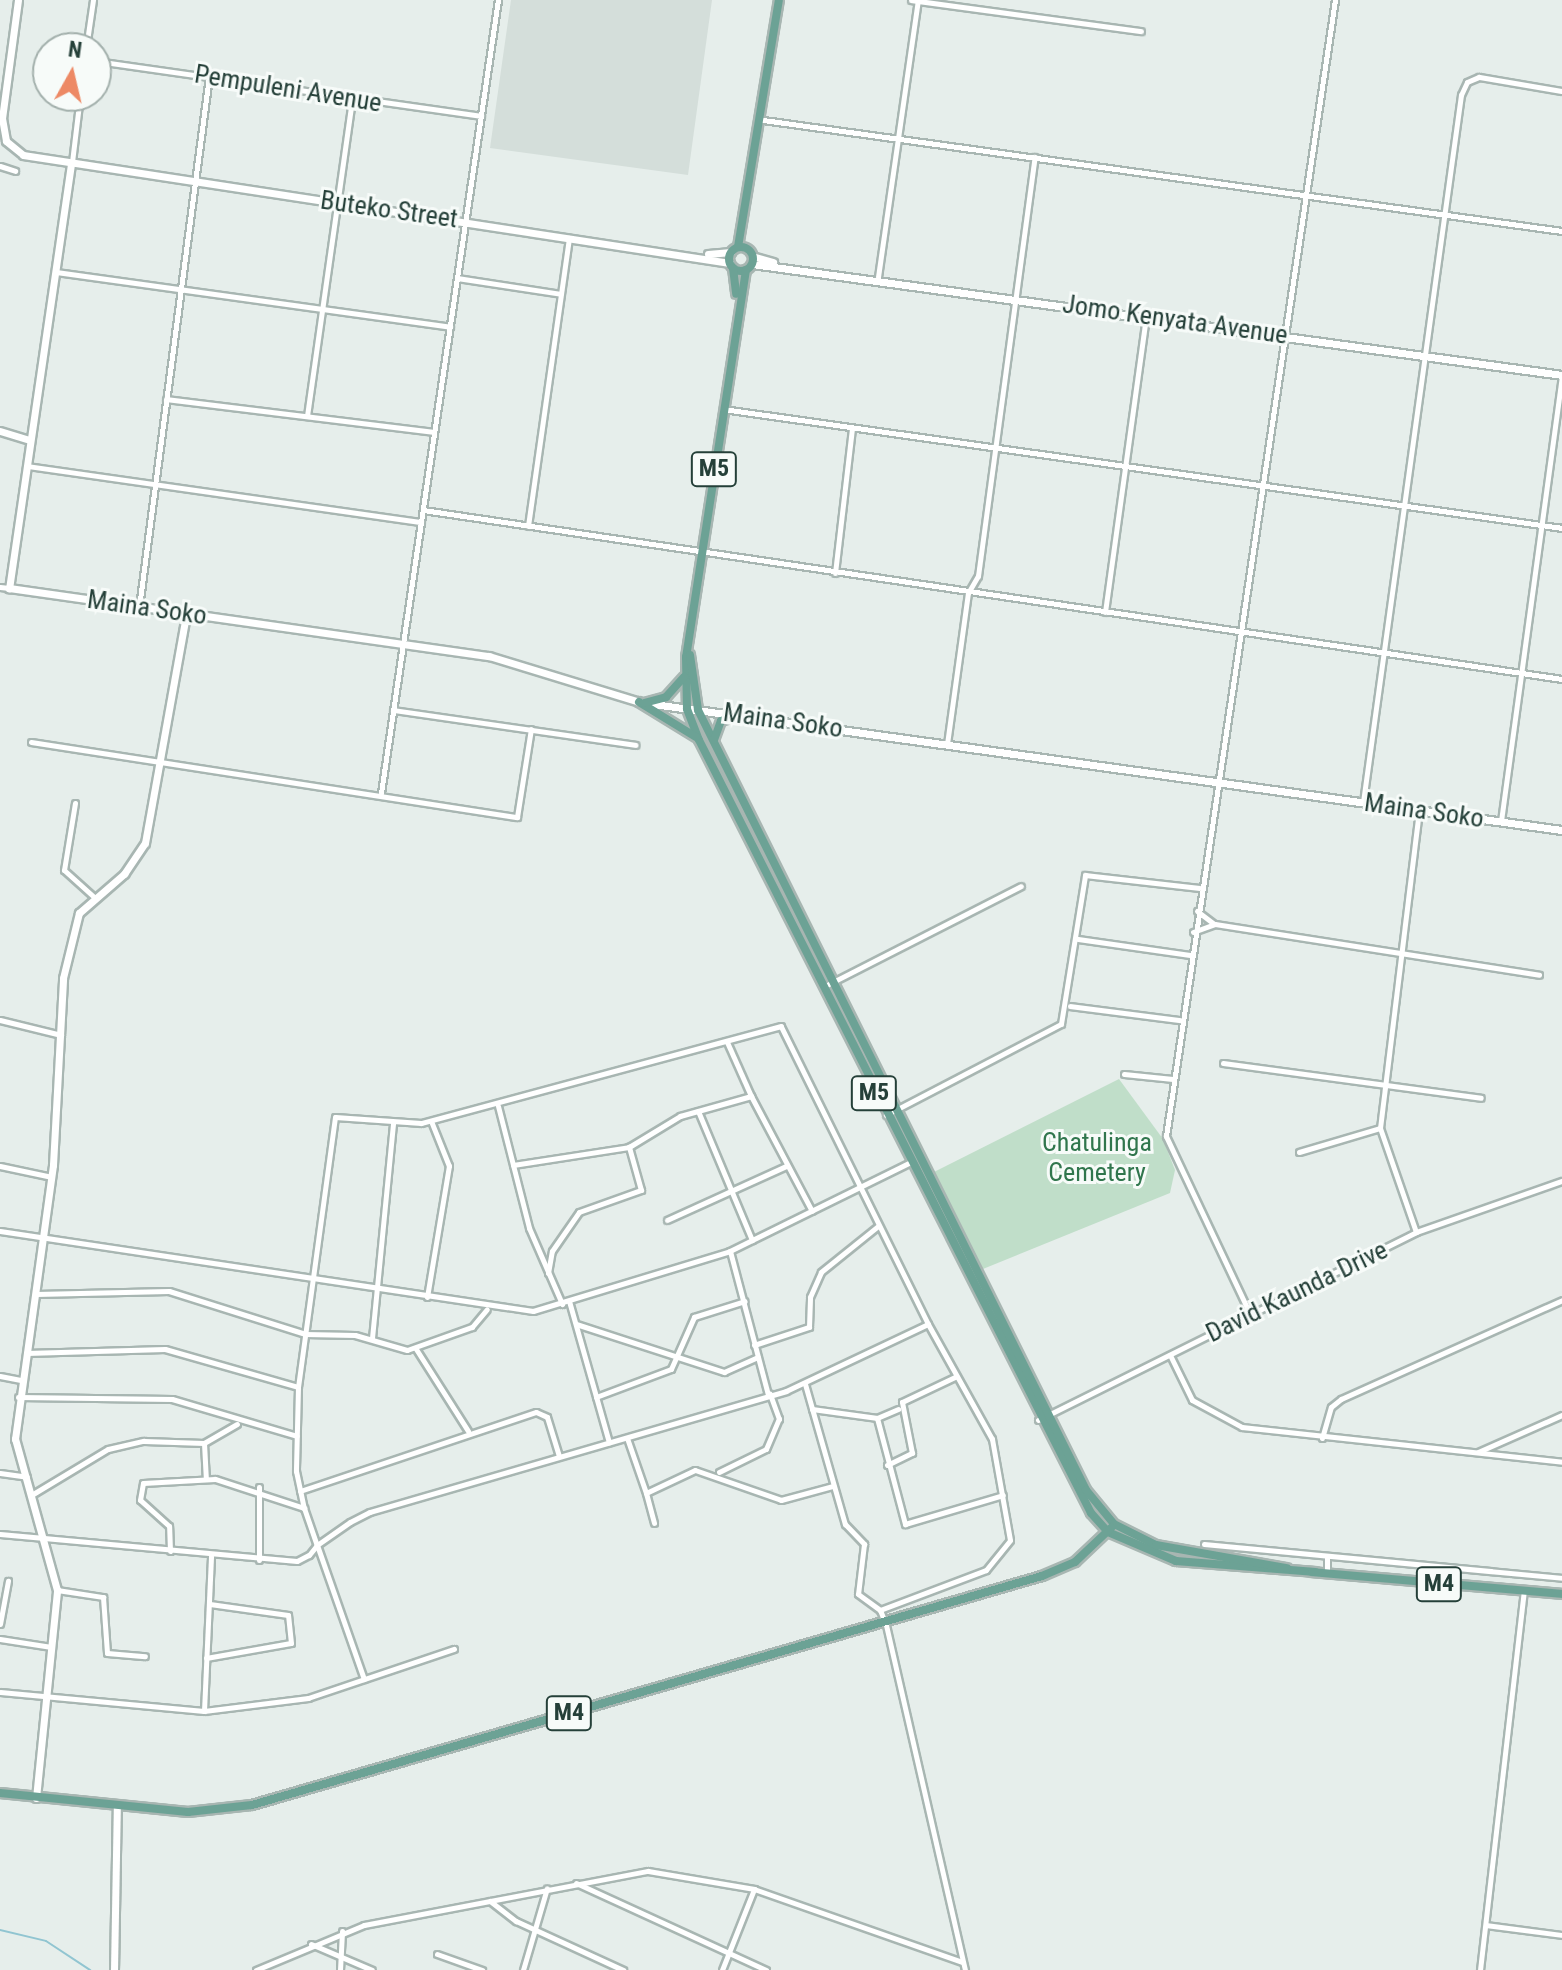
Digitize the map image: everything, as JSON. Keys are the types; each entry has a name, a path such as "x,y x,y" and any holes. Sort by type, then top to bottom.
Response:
{"main road":[{"name":"M5","path":"779,0 689,638 685,676 687,709 699,740 822,988 1086,1490 1114,1524"},
{"name":"M5","path":"737,299 731,266 744,257"},
{"path":"731,266 744,257"},
{"name":"M5","path":"689,638 698,710 831,982 890,1114"},
{"path":"639,702 666,697 685,676"},
{"path":"639,702 699,740"},
{"path":"714,742 721,721 738,715"},
{"name":"M5","path":"914,1161 1038,1420 1078,1495 1108,1532"},
{"name":"M4","path":"0,1793 188,1812 252,1805 886,1625 1058,1570 1114,1524 1182,1552 1316,1572"},
{"name":"M4","path":"1108,1532 1209,1568 1316,1572 1562,1594"}],"street":[{"name":"Buteko Street","path":"18,0 3,132 23,155 338,204 744,257"},
{"path":"88,32 93,0"},
{"path":"381,793 498,0"},
{"path":"911,0 1141,31"},
{"path":"878,277 918,0"},
{"path":"1250,1314 1167,1144 1180,1020 1199,888 1223,783 1301,193 1335,0"},
{"name":"Pempuleni Avenue","path":"112,63 481,116"},
{"path":"139,607 209,76"},
{"path":"1363,802 1443,217 1467,82 1562,91"},
{"path":"307,416 352,99"},
{"path":"0,587 9,588 78,112"},
{"path":"763,120 1301,193 1443,217 1562,231"},
{"path":"947,744 968,593 978,576 1035,157"},
{"path":"0,166 15,171"},
{"path":"528,526 569,235"},
{"name":"Buteko Street","path":"706,254 731,266"},
{"name":"Jomo Kenyata Avenue","path":"744,257 788,266 1562,376"},
{"path":"56,272 450,327"},
{"path":"457,278 561,294"},
{"path":"1105,612 1146,317"},
{"path":"1500,822 1562,376"},
{"path":"166,399 434,432"},
{"path":"723,409 994,451 1404,504 1562,528"},
{"path":"835,573 852,428"},
{"path":"0,431 29,440"},
{"path":"27,466 421,522"},
{"path":"423,510 1562,679"},
{"name":"Maina Soko","path":"9,588 489,656 639,702 1562,830"},
{"path":"36,1798 57,1590 48,1538 15,1447 17,1397 36,1294 52,1177 71,934 94,897 124,874 145,843 162,762 186,614"},
{"path":"393,710 635,745"},
{"path":"31,742 381,793 517,817 531,729"},
{"path":"75,803 64,870 94,897"},
{"path":"1416,1232 1380,1128 1381,1083 1419,809"},
{"path":"890,1114 1048,1033 1070,1006 1090,873 1199,888"},
{"path":"822,988 1021,886"},
{"path":"1197,911 1215,924 1539,975"},
{"path":"1193,932 1215,924"},
{"path":"1078,939 1190,955"},
{"path":"1070,1006 1180,1020"},
{"path":"0,1020 61,1035"},
{"path":"364,1679 304,1508 297,1436 298,1387 335,1117 393,1122 431,1121 498,1106 781,1026 955,1377 992,1439 1003,1495 1010,1540 993,1565 880,1610"},
{"path":"727,1042 786,1166 812,1211"},
{"path":"1223,1063 1481,1098"},
{"path":"1124,1074 1173,1079"},
{"path":"513,1165 629,1147 698,1111 751,1096"},
{"path":"498,1106 513,1165 548,1274 562,1304"},
{"path":"698,1111 752,1240"},
{"path":"427,1297 449,1166 431,1121"},
{"path":"372,1338 393,1122"},
{"path":"1299,1152 1380,1128"},
{"path":"548,1274 552,1251 579,1212 641,1190 629,1147"},
{"path":"0,1231 312,1277 488,1309 562,1304 730,1251 914,1161"},
{"path":"0,1166 52,1177"},
{"path":"667,1220 786,1166"},
{"name":"David Kaunda Drive","path":"1038,1420 1416,1232 1562,1181"},
{"path":"754,1345 809,1327 810,1297 821,1272 878,1226"},
{"path":"718,1473 766,1449 779,1419 754,1345 730,1251"},
{"path":"36,1294 134,1287 182,1293 305,1334 372,1338 416,1349 472,1327 488,1309"},
{"path":"1322,1438 1341,1399 1562,1300"},
{"path":"569,1301 609,1442"},
{"path":"596,1397 671,1369 694,1317 745,1301"},
{"path":"576,1324 676,1359 730,1373 758,1357"},
{"path":"0,1534 211,1556 297,1561 370,1512 805,1384 928,1324"},
{"path":"25,1353 165,1349 298,1387"},
{"path":"416,1349 468,1432"},
{"path":"1170,1355 1201,1408 1242,1427 1562,1462"},
{"path":"0,1376 21,1380"},
{"path":"812,1409 877,1418 898,1409 922,1387 955,1377"},
{"path":"805,1384 845,1524 864,1544 858,1594 880,1610 886,1625 965,1970"},
{"path":"17,1397 147,1396 237,1424 297,1436"},
{"path":"887,1466 912,1453 898,1409"},
{"path":"300,1491 468,1432 544,1413 559,1456"},
{"path":"1477,1452 1562,1415"},
{"path":"877,1418 887,1466 905,1524 1003,1495"},
{"path":"33,1494 126,1443 204,1443 237,1424"},
{"path":"627,1438 654,1523"},
{"path":"204,1443 206,1478"},
{"path":"646,1493 671,1487 689,1471 718,1473 781,1500 833,1486"},
{"path":"0,1473 27,1477"},
{"path":"170,1551 169,1526 143,1505 140,1486 206,1478 259,1487 304,1508"},
{"path":"259,1487 259,1560"},
{"path":"1204,1544 1562,1578"},
{"path":"204,1711 211,1556"},
{"path":"1327,1556 1327,1573"},
{"path":"0,1624 8,1581"},
{"path":"57,1590 103,1597 107,1653 145,1656"},
{"path":"1480,1970 1524,1591"},
{"path":"206,1658 291,1643 288,1615 210,1604"},
{"path":"0,1639 51,1647"},
{"path":"0,1692 47,1693 204,1711 247,1710 364,1679 454,1649"},
{"path":"114,1970 117,1805"},
{"path":"256,1970 342,1931 547,1888 672,1872 754,1889 963,1962"},
{"path":"575,1883 727,1955 766,1970"},
{"path":"523,1970 537,1931 547,1888"},
{"path":"722,1970 754,1889"},
{"path":"490,1901 537,1931 623,1970"},
{"path":"1486,1925 1562,1935"},
{"path":"340,1970 345,1960 342,1931"},
{"path":"310,1943 372,1970"},
{"path":"437,1954 482,1970"}],"shaded area":[{"path":"511,0 712,0 688,175 490,148"}],"green space":[{"name":"Chatulinga Cemetery","path":"1119,1079 1163,1139 1175,1170 1170,1193 978,1271 930,1174"}],"waterway":[{"path":"0,1930 46,1941 90,1970"}]}
